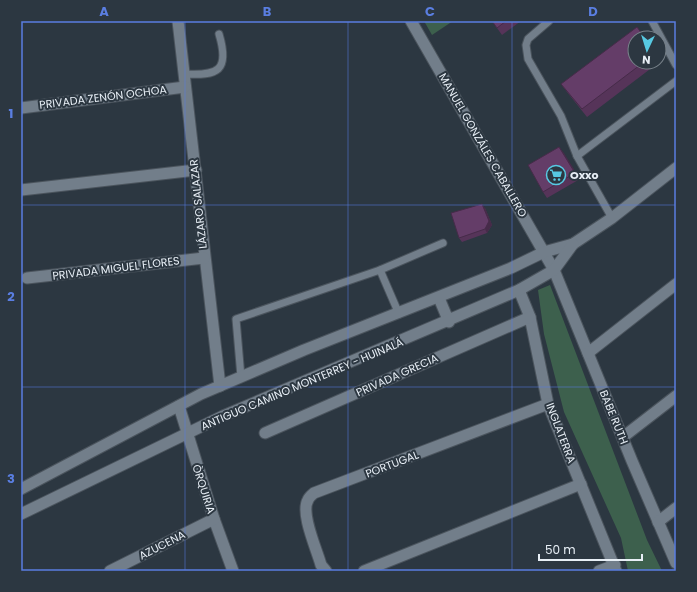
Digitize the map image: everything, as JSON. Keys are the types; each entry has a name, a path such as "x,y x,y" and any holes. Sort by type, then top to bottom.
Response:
{"street":[{"name":"LÁZARO SALAZAR","path":"178,21 196,170 204,258 220,386"},
{"name":"MANUEL GONZÁLES CABALLERO","path":"411,21 554,270"},
{"name":"PRIVADA ZENÓN OCHOA","path":"21,108 185,87"},
{"name":"ANTIGUO CAMINO MONTERREY - HUINALÁ","path":"21,488 220,386 439,298 511,268 544,252 573,244 612,218 676,168"},
{"path":"21,190 196,170"},
{"name":"ANTIGUO CAMINO MONTERREY - HUINALÁ","path":"21,514 223,416 449,322 519,290 554,270 573,244"},
{"name":"PRIVADA MIGUEL FLORES","path":"28,278 204,258"},
{"name":"BABE RUTH","path":"554,270 676,563"},
{"path":"588,353 676,284"},
{"name":"INGLATERRA","path":"519,290 530,317 548,404 616,568"},
{"path":"439,298 449,322"},
{"name":"PRIVADA GRECIA","path":"265,433 530,317"},
{"path":"623,437 676,396"},
{"name":"PORTUGAL","path":"326,571 322,564 306,517 306,505 308,499 314,493 548,404"},
{"name":"ÒRQUIRIA","path":"179,406 186,434 232,571"},
{"path":"364,571 581,484"},
{"path":"658,522 676,508"},
{"name":"AZUCENA","path":"110,571 214,519"},
{"path":"599,571 616,568"}],"lane":[{"path":"549,21 528,39 526,51 528,59 561,116 577,156 612,218"},
{"path":"652,21 676,65"},
{"path":"184,74 200,75 214,72 222,64 224,50 219,34"},
{"path":"577,156 676,81"},
{"path":"241,377 236,319 380,270 443,243"},
{"path":"380,270 399,314"}],"green space":[{"path":"424,21 453,21 432,35"},
{"path":"550,285 647,540 662,571 628,571 621,538 564,412 544,334 538,290"}],"building":[{"path":"492,21 506,21 497,28"},
{"path":"627,34 627,70 633,70 582,109 561,84"},
{"name":"Oxxo","path":"559,147 575,173 543,192 528,165"},
{"path":"482,204 489,221 485,229 459,238 451,213"}],"place":[{"name":"Oxxo","path":"556,175"}]}
